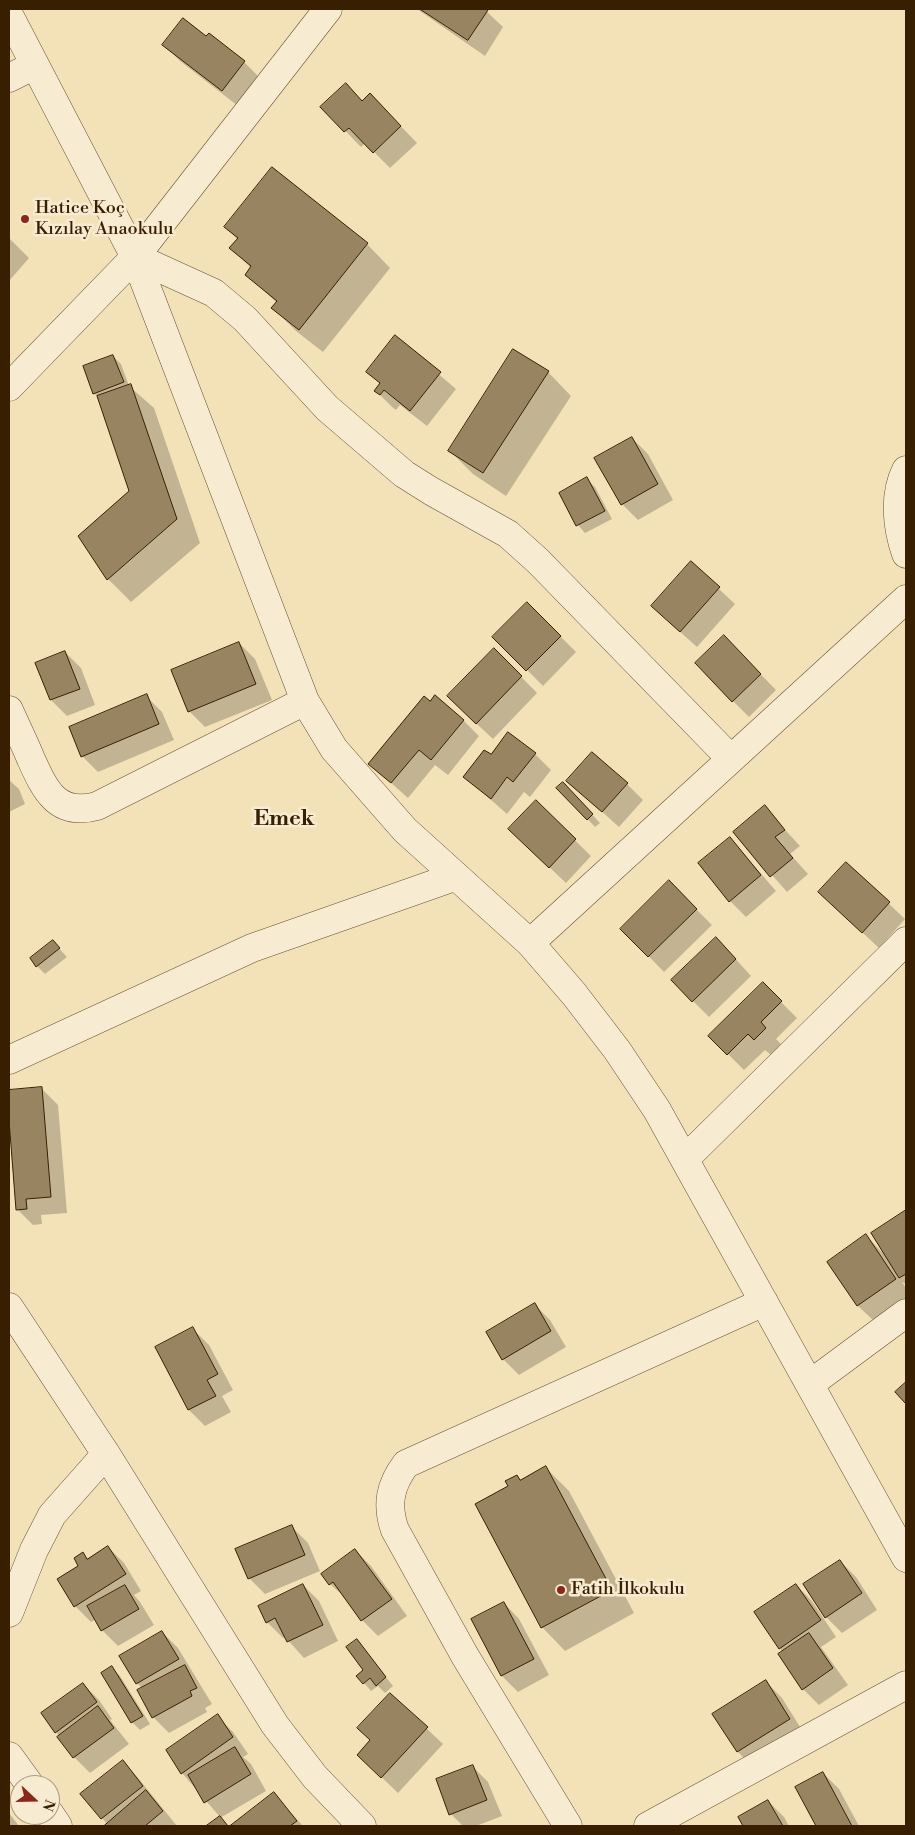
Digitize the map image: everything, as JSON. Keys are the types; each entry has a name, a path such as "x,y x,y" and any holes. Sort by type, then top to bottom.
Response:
{"street":[{"path":"9,387 135,257 328,9"},
{"path":"9,15 135,257 305,700 334,749 363,785 405,830 530,943 574,994 616,1050 657,1110 685,1159 906,1558"},
{"path":"9,78 35,65"},
{"path":"135,257 214,293 245,318 328,408 404,474 508,534 538,561 730,759"},
{"path":"906,470 898,503 899,534 906,554"},
{"path":"530,943 906,599"},
{"path":"9,710 45,789 55,800 68,806 88,808 97,806 305,700"},
{"path":"9,1060 252,948 454,876"},
{"path":"685,1159 906,941"},
{"path":"568,1826 465,1656 395,1530 390,1515 392,1487 406,1464 764,1302"},
{"path":"9,1307 106,1454 275,1725 314,1777 362,1826"},
{"path":"810,1384 906,1313"},
{"path":"9,1613 34,1550 52,1515 106,1454"},
{"path":"648,1826 906,1685"},
{"path":"9,1756 23,1775"}],"building":[{"path":"420,9 486,9 488,10 468,40"},
{"path":"183,18 206,36 209,33 245,61 222,91 162,45"},
{"path":"346,83 362,101 370,93 401,126 373,153 349,128 344,132 320,107"},
{"path":"272,167 368,243 299,330 271,308 277,301 245,275 251,266 229,248 238,238 224,227"},
{"path":"395,335 441,372 410,411 384,390 380,395 374,391 380,383 366,372"},
{"path":"513,349 549,371 483,473 448,451"},
{"path":"113,355 124,382 93,394 83,366"},
{"path":"131,384 177,519 107,580 78,536 129,491 97,396"},
{"path":"632,437 658,484 621,505 594,458"},
{"path":"587,477 605,511 576,526 559,493"},
{"path":"691,561 720,587 680,632 651,606"},
{"path":"527,602 561,636 526,671 492,637"},
{"path":"724,635 761,674 732,702 695,663"},
{"path":"239,642 256,684 188,712 171,670"},
{"path":"494,648 522,676 476,724 447,696"},
{"path":"65,651 80,689 50,700 35,663"},
{"path":"147,694 159,724 81,757 69,727"},
{"path":"435,695 464,720 431,760 419,750 391,783 368,764 424,696 430,701"},
{"path":"508,732 536,753 513,782 507,777 491,799 463,777 484,750 491,754"},
{"path":"592,752 628,783 602,812 566,781"},
{"path":"563,782 593,814 587,820 556,788"},
{"path":"536,800 576,839 549,868 508,829"},
{"path":"765,805 785,830 775,837 793,858 770,877 733,832"},
{"path":"730,837 761,875 729,902 698,863"},
{"path":"846,862 890,902 862,933 818,892"},
{"path":"669,880 697,909 648,957 620,929"},
{"path":"716,937 736,959 692,1002 671,980"},
{"path":"53,940 60,948 36,967 30,958"},
{"path":"763,982 782,1001 761,1022 766,1028 754,1040 748,1034 727,1055 708,1036"},
{"path":"42,1087 51,1197 26,1199 27,1209 16,1210 9,1120 9,1090"},
{"path":"906,1210 906,1274 899,1278 871,1233"},
{"path":"866,1234 896,1279 857,1306 827,1262"},
{"path":"535,1303 551,1331 502,1360 486,1332"},
{"path":"193,1327 218,1374 207,1380 216,1396 188,1410 155,1347"},
{"path":"906,1382 906,1404 895,1392"},
{"path":"546,1466 612,1590 541,1628 475,1504 508,1486 505,1481 517,1475 520,1480"},
{"path":"292,1525 305,1555 248,1579 235,1549"},
{"path":"108,1546 126,1574 74,1607 57,1579 78,1566 74,1558 83,1552 87,1559"},
{"path":"355,1549 392,1599 361,1621 333,1582 329,1585 321,1574"},
{"path":"840,1560 862,1593 825,1618 803,1584"},
{"path":"303,1584 323,1625 287,1642 275,1618 266,1623 258,1606"},
{"path":"796,1584 821,1620 779,1649 754,1612"},
{"path":"125,1585 139,1609 101,1631 87,1606"},
{"path":"504,1602 534,1659 501,1676 471,1619"},
{"path":"162,1631 179,1659 136,1684 119,1656"},
{"path":"809,1633 833,1668 802,1690 778,1654"},
{"path":"357,1639 386,1677 376,1686 370,1678 363,1684 356,1676 363,1670 346,1647"},
{"path":"185,1665 197,1688 190,1691 192,1696 152,1718 137,1690"},
{"path":"112,1666 143,1716 131,1723 101,1673"},
{"path":"766,1680 790,1719 737,1752 712,1714"},
{"path":"83,1683 97,1702 55,1733 41,1713"},
{"path":"390,1693 428,1727 381,1778 357,1755 370,1740 357,1728"},
{"path":"98,1706 114,1728 73,1758 57,1737"},
{"path":"218,1714 233,1737 181,1774 166,1750"},
{"path":"235,1747 251,1774 204,1803 188,1775"},
{"path":"123,1760 143,1786 101,1819 80,1794"},
{"path":"473,1765 487,1800 449,1815 436,1779"},
{"path":"823,1772 852,1826 816,1826 795,1787"},
{"path":"146,1790 163,1811 145,1826 104,1826"},
{"path":"274,1792 297,1821 290,1826 230,1826"},
{"path":"768,1800 783,1826 743,1826 738,1817"},
{"path":"220,1816 228,1826 206,1826"}],"place":[{"name":"Hatice Koç Kızılay Anaokulu","path":"25,219"},
{"name":"Fatih İlkokulu","path":"561,1590"}],"district":[{"name":"Emek","path":"284,820"}]}
